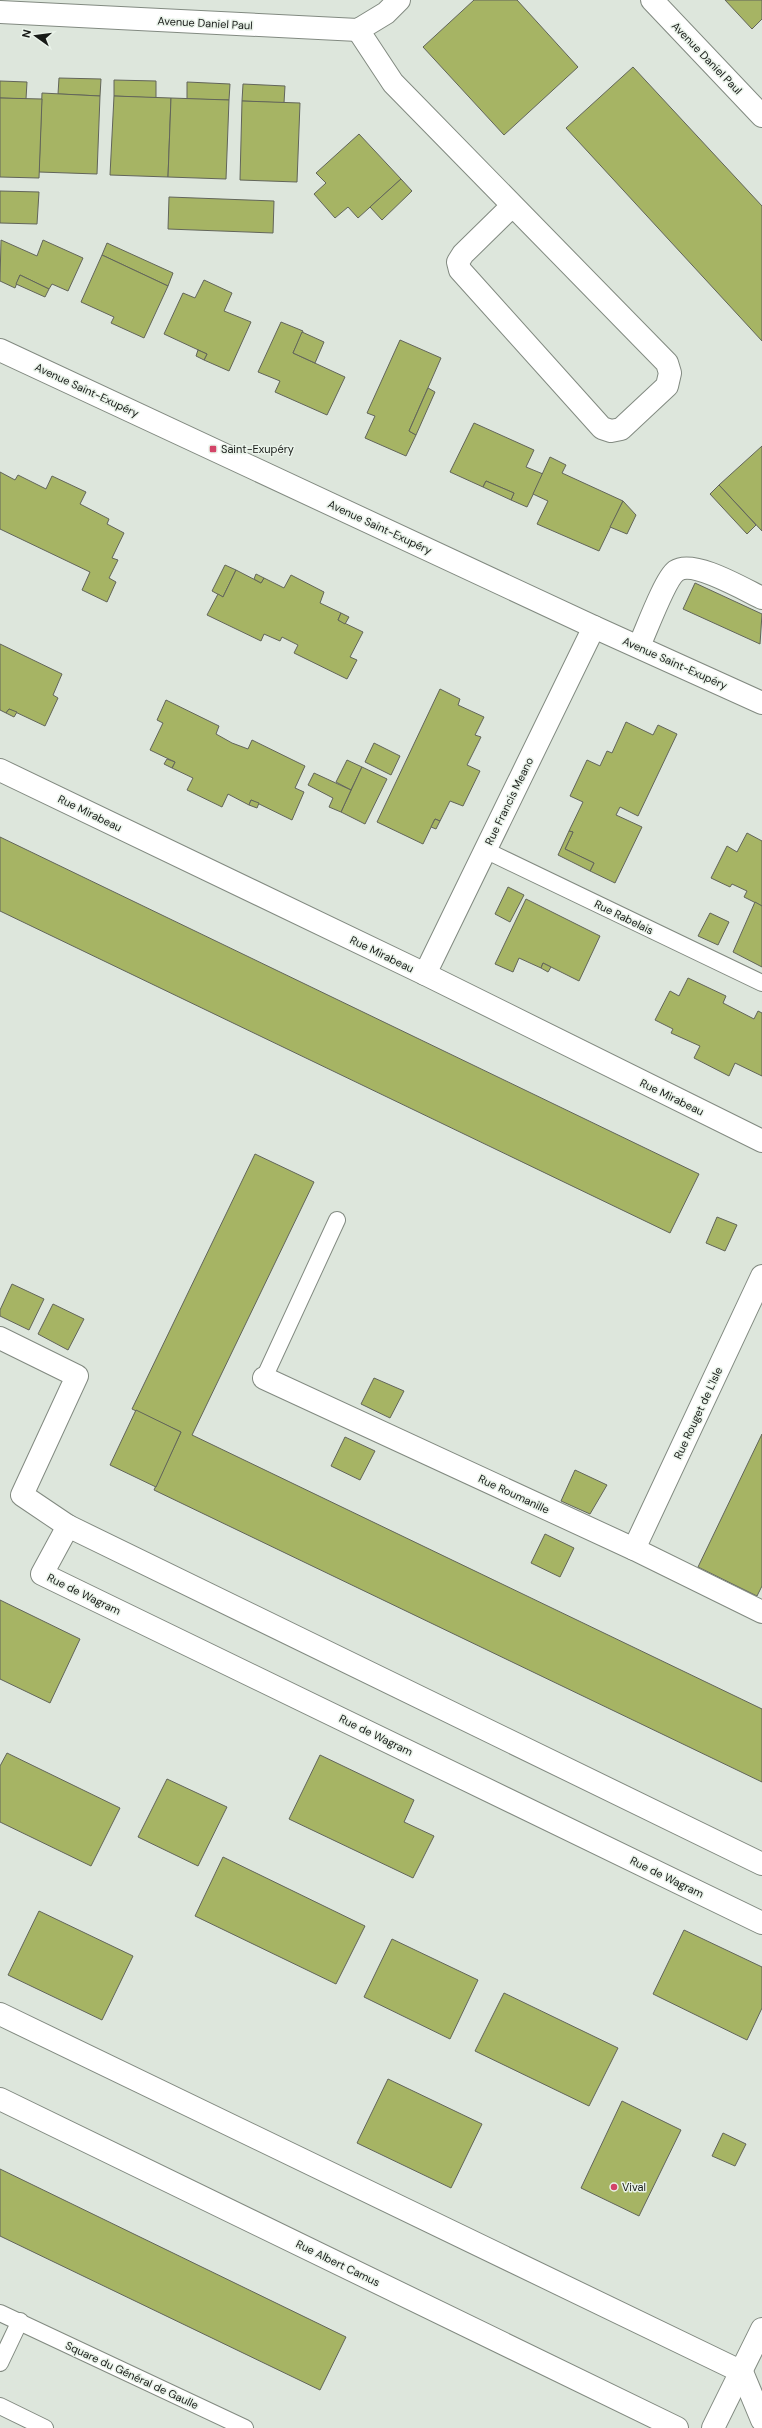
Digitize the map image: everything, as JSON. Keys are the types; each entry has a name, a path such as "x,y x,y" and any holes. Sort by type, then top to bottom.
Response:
{"street":[{"path":"399,0 386,13 358,30 393,83 666,363 670,373 667,386 621,429 611,431 602,428 460,270 458,262 463,254 512,206"},
{"name":"Avenue Daniel Paul","path":"652,0 762,116"},
{"name":"Avenue Daniel Paul","path":"0,12 358,30"},
{"name":"Avenue Saint-Exupéry","path":"0,350 594,627 762,702"},
{"path":"639,646 669,581 676,571 684,568 696,568 762,598"},
{"name":"Rue Francis Meano","path":"425,974 594,627"},
{"name":"Rue Mirabeau","path":"0,770 425,974 762,1141"},
{"name":"Rue Rouget de L'Isle","path":"634,1549 762,1276"},
{"path":"0,1338 77,1376 22,1495 68,1526 762,1864"},
{"name":"Rue Roumanille","path":"264,1378 634,1549 762,1612"},
{"name":"Rue de Wagram","path":"68,1526 42,1574 762,1923"},
{"path":"0,2014 742,2372 762,2420"},
{"name":"Rue Albert Camus","path":"0,2099 677,2428"},
{"path":"713,2428 762,2329"}],"lane":[{"name":"Rue Rabelais","path":"485,850 762,983"},
{"path":"264,1378 337,1220"},
{"name":"Square du Général de Gaulle","path":"0,2312 245,2428"},
{"path":"0,2363 20,2321"},
{"path":"0,2406 45,2428"}],"building":[{"path":"474,0 517,0 578,67 504,135 423,47"},
{"path":"725,0 762,0 762,19 752,29"},
{"path":"633,67 762,206 762,341 566,128"},
{"path":"59,78 101,79 100,96 58,94"},
{"path":"114,80 156,81 156,98 114,96"},
{"path":"0,81 27,82 26,99 0,98"},
{"path":"187,82 230,84 229,100 187,99"},
{"path":"243,84 285,86 284,103 242,101"},
{"path":"42,93 100,96 97,174 39,172"},
{"path":"114,96 171,98 168,177 110,175"},
{"path":"0,98 42,99 39,178 0,177"},
{"path":"171,98 229,100 226,179 168,177"},
{"path":"242,101 300,103 297,182 240,180"},
{"path":"359,134 401,179 358,218 348,207 335,218 314,194 326,183 316,173"},
{"path":"401,179 412,191 382,220 370,207"},
{"path":"0,191 39,192 37,224 0,223"},
{"path":"169,197 274,201 273,233 168,229"},
{"path":"1,240 37,256 43,240 83,258 68,291 52,284 49,289 20,275 15,288 0,281"},
{"path":"107,243 173,273 168,286 102,255"},
{"path":"102,255 168,286 144,338 111,323 114,317 81,302"},
{"path":"20,275 49,289 45,297 16,284"},
{"path":"204,280 232,293 224,311 251,322 229,371 204,360 207,354 164,334 183,293 195,298"},
{"path":"281,322 303,331 293,353 345,377 327,415 275,392 280,381 258,372"},
{"path":"302,332 324,342 315,363 293,353"},
{"path":"400,340 441,358 409,431 416,435 406,456 365,438 375,416 367,413"},
{"path":"198,350 207,354 204,360 196,356"},
{"path":"428,388 435,392 416,435 409,431"},
{"path":"474,423 534,450 526,467 543,474 527,507 511,500 514,493 486,481 483,487 450,472"},
{"path":"762,446 762,531 719,485"},
{"path":"550,457 566,465 562,473 623,501 599,551 537,524 548,501 533,494"},
{"path":"0,472 15,480 18,475 46,489 52,476 86,492 80,504 109,519 107,524 124,533 112,558 118,560 109,578 116,582 107,602 82,590 90,572 0,529"},
{"path":"486,481 514,493 511,500 483,487"},
{"path":"719,485 756,525 747,534 710,494"},
{"path":"623,501 636,515 627,534 610,527"},
{"path":"225,565 236,570 223,597 212,591"},
{"path":"236,570 261,583 264,578 284,588 291,575 324,592 320,603 341,613 338,620 363,632 350,657 357,660 347,679 294,653 298,645 282,637 280,641 264,634 261,641 207,615 218,594 223,597"},
{"path":"256,574 264,578 261,583 254,579"},
{"path":"695,583 762,614 760,644 683,609"},
{"path":"341,613 349,617 345,624 338,620"},
{"path":"0,644 62,674 53,695 58,698 45,726 9,709 6,713 0,710"},
{"path":"440,689 460,699 458,705 484,717 475,735 481,737 467,765 480,771 463,806 450,801 440,821 435,819 423,844 377,822"},
{"path":"166,700 219,726 216,734 232,743 248,749 252,740 305,766 295,788 304,792 292,820 251,800 249,805 228,794 222,807 187,790 193,778 172,768 175,762 150,750 163,723 157,720"},
{"path":"9,709 17,712 14,717 6,713"},
{"path":"626,722 653,735 658,725 677,734 638,816 620,807 616,815 642,827 615,883 590,871 594,863 565,849 573,832 569,831 583,802 570,796 587,760 600,766 607,751 612,753"},
{"path":"374,743 400,756 391,775 365,762"},
{"path":"167,759 175,762 172,768 164,764"},
{"path":"347,760 362,767 351,790 336,782"},
{"path":"362,767 387,779 365,824 341,812"},
{"path":"314,773 351,790 341,812 329,807 333,798 308,785"},
{"path":"251,800 259,803 257,808 249,805"},
{"path":"435,819 440,821 436,829 431,827"},
{"path":"569,831 573,832 565,849 594,863 590,871 558,855"},
{"path":"747,833 762,841 762,906 744,897 747,891 732,884 730,887 711,878 727,846 737,852"},
{"path":"0,837 699,1174 670,1233 0,911"},
{"path":"508,887 524,895 510,922 495,914"},
{"path":"526,899 600,936 579,981 543,963 541,968 519,958 513,972 495,964"},
{"path":"755,902 762,906 762,967 733,952"},
{"path":"710,913 729,922 718,945 698,936"},
{"path":"543,963 551,967 548,972 541,968"},
{"path":"688,978 726,996 723,1003 754,1019 758,1011 762,1013 762,1076 735,1063 729,1076 694,1058 700,1046 671,1033 673,1029 655,1020 670,991 679,996"},
{"path":"255,1154 314,1182 192,1435 762,1709 762,1782 154,1490 181,1432 132,1409"},
{"path":"717,1217 737,1225 725,1251 706,1243"},
{"path":"12,1284 44,1299 29,1330 0,1316 0,1310"},
{"path":"53,1304 84,1319 68,1350 38,1334"},
{"path":"374,1378 404,1391 390,1418 361,1404"},
{"path":"136,1410 181,1432 156,1487 110,1465"},
{"path":"762,1434 762,1586 757,1596 698,1567"},
{"path":"345,1437 375,1451 360,1480 331,1466"},
{"path":"575,1470 607,1485 590,1514 561,1501"},
{"path":"545,1534 574,1548 560,1577 531,1563"},
{"path":"0,1600 80,1639 50,1703 0,1679"},
{"path":"7,1753 120,1808 91,1866 0,1822 0,1766"},
{"path":"320,1755 414,1800 404,1822 434,1836 413,1878 289,1819"},
{"path":"167,1779 227,1807 198,1866 138,1837"},
{"path":"223,1857 365,1926 336,1984 195,1916"},
{"path":"39,1911 133,1956 102,2020 8,1975"},
{"path":"684,1930 762,1967 762,2008 747,2040 653,1994"},
{"path":"392,1939 478,1980 450,2039 364,1997"},
{"path":"504,1993 618,2048 589,2106 475,2051"},
{"path":"388,2079 482,2124 451,2188 357,2143"},
{"path":"622,2101 681,2130 639,2216 581,2188"},
{"path":"723,2133 746,2144 735,2166 712,2156"},
{"path":"0,2169 346,2337 320,2390 0,2236"}],"place":[{"name":"Saint-Exupéry","path":"213,449"},
{"name":"Vival","path":"614,2187"}]}
